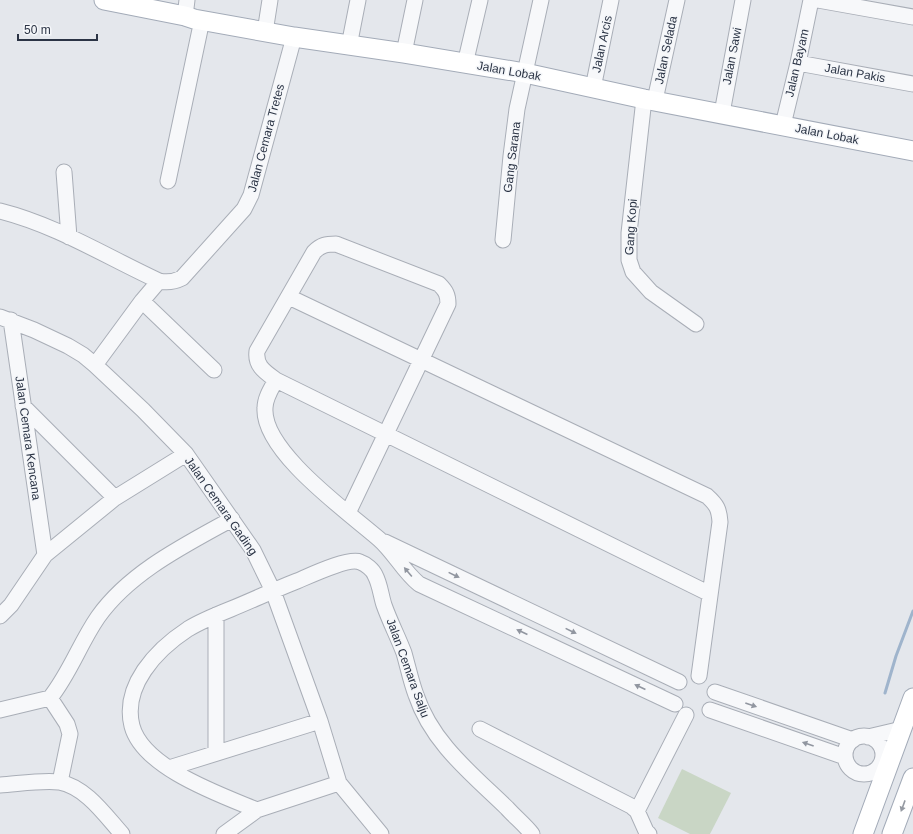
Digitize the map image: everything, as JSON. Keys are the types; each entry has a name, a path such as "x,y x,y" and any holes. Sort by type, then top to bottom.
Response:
{"main road":[{"name":"Jalan Lobak","path":"104,0 191,12 265,32 525,73 649,100 913,151"},
{"path":"863,834 913,698"},
{"path":"892,834 913,778"}],"street":[{"path":"265,32 270,0"},
{"path":"349,46 358,0"},
{"path":"404,53 415,0"},
{"path":"465,64 480,0"},
{"name":"Gang Sarana","path":"503,240 514,135 525,73 541,0"},
{"name":"Jalan Arcis","path":"593,88 611,0"},
{"name":"Jalan Selada","path":"649,100 677,0"},
{"name":"Jalan Sawi","path":"722,113 743,0"},
{"name":"Jalan Bayam","path":"783,125 811,0"},
{"path":"818,0 913,17"},
{"path":"168,181 191,12"},
{"name":"Jalan Cemara Tretes","path":"159,281 169,283 176,281 187,274 244,209 251,195 294,37"},
{"name":"Jalan Pakis","path":"798,63 913,84"},
{"name":"Gang Kopi","path":"649,100 629,233 629,260 633,272 651,292 696,324"},
{"path":"64,172 69,237"},
{"path":"0,211 17,215 69,237 159,281 142,301 95,365"},
{"path":"348,513 384,434 448,304 448,295 439,284 336,244 327,244 320,246 314,252 257,351 256,358 262,369 276,380 384,434 710,594"},
{"path":"289,297 707,496 715,504 719,512 720,522 699,676"},
{"path":"142,301 214,370"},
{"name":"Jalan Cemara Gading","path":"6,319 68,346 95,365 143,410 186,454 253,550 273,591 320,721 339,782 381,834"},
{"name":"Jalan Cemara Kencana","path":"6,319 23,406 44,555"},
{"path":"276,380 266,400 264,408 272,434 295,466 381,540 412,578 425,587 675,704 686,716 699,717 710,710 714,705 715,692 709,682 699,676 688,676 679,682 674,693 675,704"},
{"path":"23,406 115,498"},
{"path":"0,616 11,605 44,555 115,498 186,454"},
{"path":"0,710 50,698 61,682 94,624 115,597 130,583 166,558 232,519"},
{"path":"381,540 679,682"},
{"name":"Jalan Cemara Salju","path":"257,810 183,777 151,755 144,748 132,728 130,700 133,689 140,676 152,661 179,636 201,622 273,591 348,562 356,561 361,562 372,570 377,580 384,604 400,644 416,696 434,733 447,749 532,834"},
{"path":"216,615 216,754"},
{"path":"715,692 853,740"},
{"path":"50,698 67,724 70,734 60,782"},
{"path":"710,710 845,757"},
{"path":"637,811 686,716"},
{"path":"168,768 320,721"},
{"path":"480,729 631,806 637,811 646,831 649,834"},
{"path":"877,795 848,766 845,757 847,748 853,740 858,738 902,729"},
{"path":"855,772 866,774 872,773 881,765 883,753 878,743 868,737"},
{"path":"0,785 60,782 76,789 90,799 122,834"},
{"path":"224,834 257,810 339,782"}],"green space":[{"path":"682,769 731,793 710,834 690,834 658,818"}],"waterway":[{"path":"885,693 896,656 913,611"}]}
